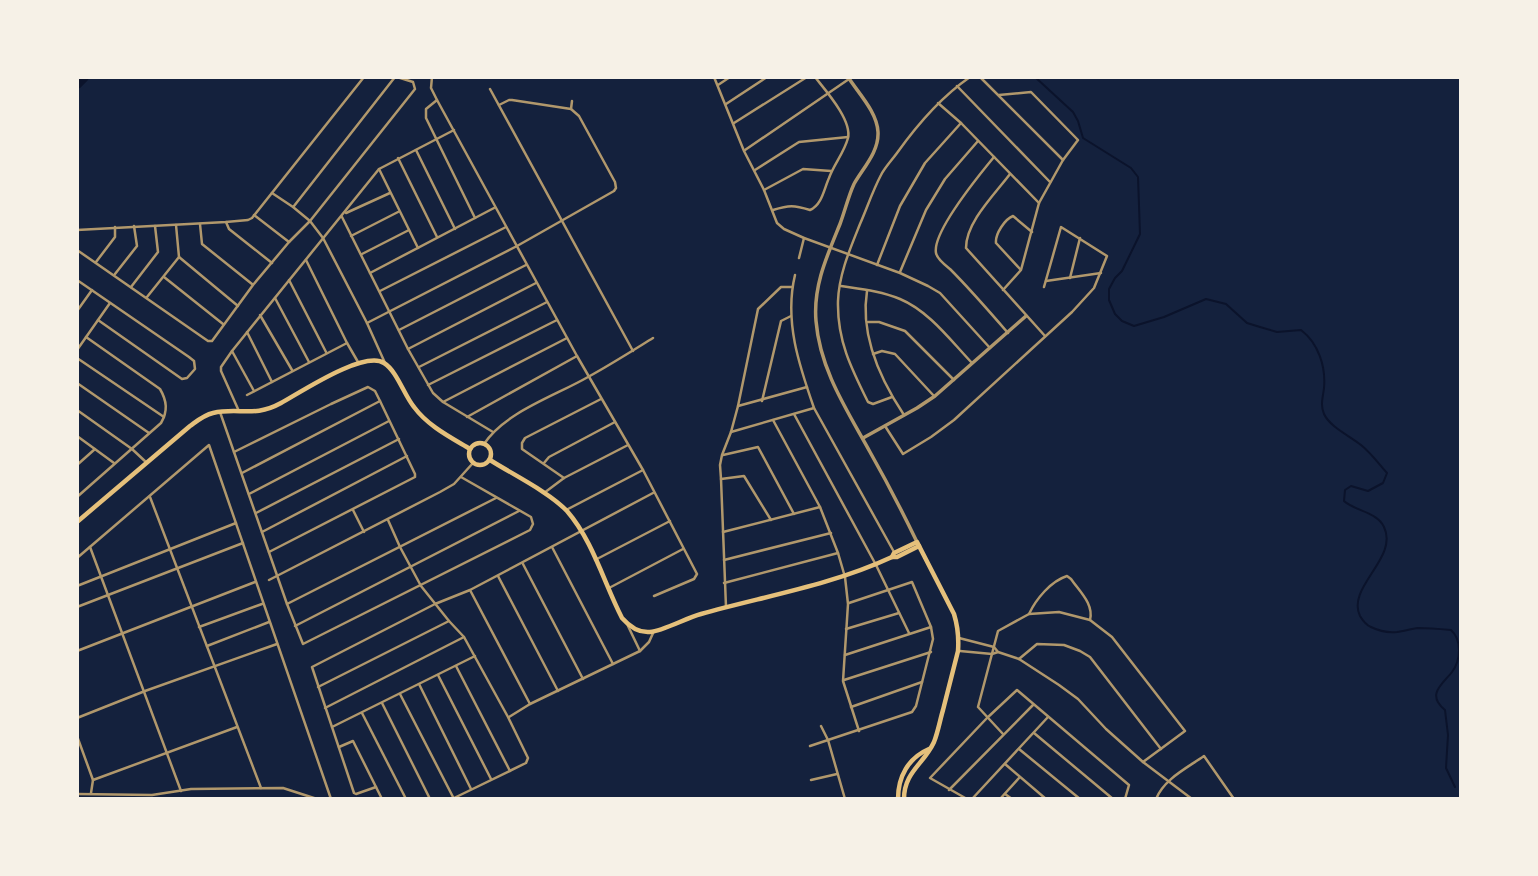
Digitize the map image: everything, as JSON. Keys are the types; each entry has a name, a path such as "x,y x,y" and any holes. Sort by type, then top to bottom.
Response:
{"main road":[{"path":"77,522 190,426 208,414 271,409 358,362 375,360 385,363 414,408 433,426 470,449"},
{"path":"476,444 484,444 490,449 490,460 478,466 469,458 470,449 476,444"},
{"path":"490,460 544,493 566,510 581,531 622,618 642,631 653,631 695,615 845,576 876,565 918,544 954,614 959,638 935,739 908,778 904,799"},
{"path":"898,799 899,783 907,766 929,749"}],"street":[{"path":"77,230 248,220 364,77"},
{"path":"77,250 208,341 212,341 253,285 310,222 415,89 413,82 396,77 293,207"},
{"path":"432,77 431,88 437,100 536,283 643,470 697,574 696,577 654,596"},
{"path":"714,77 777,223 804,238 900,273 940,293 990,348"},
{"path":"717,86 730,77"},
{"path":"725,105 767,77"},
{"path":"734,123 807,77"},
{"path":"773,210 788,205 810,210 815,208 848,137 845,119 815,77"},
{"path":"892,397 873,404 868,402 848,362 840,329 840,286 848,255 881,175 938,103 970,77"},
{"path":"981,77 1063,160"},
{"path":"744,151 828,95 848,78 874,116 877,142 853,186 820,275 816,300 819,344 835,389 918,544"},
{"path":"957,86 1049,182"},
{"path":"490,89 632,351"},
{"path":"999,95 1031,92 1078,140 1049,182 1039,203 1021,270 1003,290"},
{"path":"437,100 426,109 425,114 475,218"},
{"path":"367,323 517,246 614,191 617,186 579,116 571,109 512,100 499,105"},
{"path":"571,109 572,101"},
{"path":"938,103 1039,203"},
{"path":"877,265 900,206 925,163 961,123"},
{"path":"240,412 220,371 232,351 379,169 454,130"},
{"path":"754,170 799,142 848,137"},
{"path":"900,273 926,210 944,179 978,141"},
{"path":"416,149 455,229"},
{"path":"994,157 962,197 937,242 935,252 1008,333"},
{"path":"398,158 438,238"},
{"path":"379,169 419,248"},
{"path":"764,190 803,169 831,172"},
{"path":"1010,174 976,218 966,240 966,248 1045,336"},
{"path":"272,193 293,207 323,238 385,363"},
{"path":"343,215 390,193"},
{"path":"370,273 496,207"},
{"path":"351,236 400,211"},
{"path":"254,215 289,243"},
{"path":"343,215 408,349 433,393 493,432"},
{"path":"1021,270 996,243 995,238 1013,216 1032,232"},
{"path":"226,222 229,229 272,263"},
{"path":"200,224 202,244 253,285"},
{"path":"146,299 179,257 176,225"},
{"path":"114,275 137,246 134,226"},
{"path":"131,287 158,252 155,226"},
{"path":"96,262 115,237 115,227"},
{"path":"380,291 506,227"},
{"path":"885,426 903,454 954,420 1072,312 1094,288 1107,256 1061,227 1044,287"},
{"path":"361,255 409,230"},
{"path":"799,258 804,238"},
{"path":"1070,278 1080,238"},
{"path":"179,257 238,306"},
{"path":"306,260 358,362"},
{"path":"399,330 526,265"},
{"path":"1046,281 1101,273"},
{"path":"795,275 791,316 794,343 814,408 894,556"},
{"path":"164,277 223,324"},
{"path":"77,280 194,361 195,369 187,378 182,379 98,320"},
{"path":"289,280 327,353"},
{"path":"408,349 536,283"},
{"path":"840,286 886,294 916,308 972,363"},
{"path":"726,607 720,479 722,455 738,406 758,309 780,288 792,287"},
{"path":"78,308 92,290"},
{"path":"867,290 864,308 873,354 892,397 904,415"},
{"path":"275,298 309,362"},
{"path":"419,368 547,302"},
{"path":"77,350 110,303"},
{"path":"260,315 292,371"},
{"path":"762,401 781,321 791,316"},
{"path":"863,438 934,396 1026,316"},
{"path":"428,385 557,320"},
{"path":"866,322 879,322 905,331 954,380"},
{"path":"247,332 272,382"},
{"path":"77,497 161,423 166,403 160,389 86,337"},
{"path":"443,402 567,338"},
{"path":"484,444 493,432 509,419 589,377 653,338"},
{"path":"247,395 347,342"},
{"path":"232,351 254,391"},
{"path":"873,354 882,351 895,354 934,396"},
{"path":"467,417 577,356"},
{"path":"77,358 164,418"},
{"path":"77,383 149,433"},
{"path":"738,406 807,387"},
{"path":"234,452 364,388 372,388 415,474 415,477 270,552"},
{"path":"564,478 522,449 525,438 601,399"},
{"path":"242,473 380,401"},
{"path":"731,432 814,408"},
{"path":"77,410 132,449 147,463"},
{"path":"220,412 304,645 530,530 533,524 531,517 461,477"},
{"path":"794,414 876,565 909,633"},
{"path":"249,494 390,420"},
{"path":"773,420 820,507 845,576 848,604 843,681 859,731"},
{"path":"544,463 548,457 615,422"},
{"path":"77,436 114,463"},
{"path":"256,513 399,439"},
{"path":"77,558 209,445 331,799"},
{"path":"544,493 564,478 628,446"},
{"path":"722,455 758,447 794,514"},
{"path":"77,465 96,449"},
{"path":"262,532 407,456"},
{"path":"269,580 454,484 473,463"},
{"path":"566,510 643,470"},
{"path":"720,479 744,476 771,520"},
{"path":"376,787 354,793 313,666 435,604 498,576 655,492"},
{"path":"150,496 261,788"},
{"path":"287,604 496,498"},
{"path":"723,532 820,507"},
{"path":"353,509 364,532"},
{"path":"295,626 519,511"},
{"path":"388,520 421,586 464,637 475,656 528,758 526,763 452,799 400,694"},
{"path":"596,560 670,521"},
{"path":"77,586 236,523"},
{"path":"724,560 831,533"},
{"path":"77,607 243,544"},
{"path":"90,547 181,791"},
{"path":"552,547 613,664"},
{"path":"609,588 684,548"},
{"path":"724,583 838,553"},
{"path":"522,562 583,679"},
{"path":"498,576 558,691"},
{"path":"1029,614 1042,594 1062,577 1067,576 1090,607 1090,620"},
{"path":"77,651 255,582"},
{"path":"810,746 912,712 916,706 933,639 931,627 912,582 848,604"},
{"path":"470,590 530,704"},
{"path":"200,627 263,604"},
{"path":"1003,734 978,707 998,631 1029,614 1059,612 1090,620 1112,637 1185,731 1143,762"},
{"path":"846,629 899,613"},
{"path":"318,687 449,621"},
{"path":"207,646 270,622"},
{"path":"626,623 640,651"},
{"path":"844,655 931,627"},
{"path":"508,717 640,651 649,642 653,631"},
{"path":"325,708 464,637"},
{"path":"959,638 994,648 1019,659 1078,699 1143,762 1192,799"},
{"path":"77,718 277,644"},
{"path":"1019,659 1037,644 1064,645 1090,657 1161,749"},
{"path":"958,650 992,654 998,652"},
{"path":"843,681 930,652"},
{"path":"332,727 475,656"},
{"path":"456,666 510,771"},
{"path":"438,675 491,779"},
{"path":"850,706 922,682"},
{"path":"419,684 471,789"},
{"path":"1048,717 970,799 930,778 1017,690 1129,785 1125,799"},
{"path":"382,703 430,799"},
{"path":"949,790 1033,704"},
{"path":"362,713 406,799"},
{"path":"821,726 828,740 845,799"},
{"path":"93,780 237,727"},
{"path":"1034,733 1113,799"},
{"path":"77,736 93,780 91,794"},
{"path":"339,747 353,741 382,799"},
{"path":"1019,749 1080,799"},
{"path":"1156,799 1168,782 1204,756 1234,799"},
{"path":"1005,764 1046,799"},
{"path":"811,780 837,774"},
{"path":"1000,799 1020,777"},
{"path":"77,794 152,795 181,791 283,788 317,799"},
{"path":"1005,794 1012,799"}],"waterway":[{"path":"77,84 84,77"},
{"path":"1035,77 1073,112 1083,138 1131,168 1138,177 1140,234 1122,271 1109,289 1109,300 1115,314 1122,321 1134,326 1164,317 1206,299 1226,304 1247,323 1277,332 1301,330 1312,341 1324,371 1324,414 1335,427 1365,448 1387,473 1383,483 1368,491 1351,486 1345,490 1344,501 1381,522 1387,539 1385,550 1360,594 1360,616 1368,625 1380,631 1418,628 1451,630 1457,639 1457,662 1436,694 1439,704 1445,710 1448,735 1446,768 1455,787"}]}
